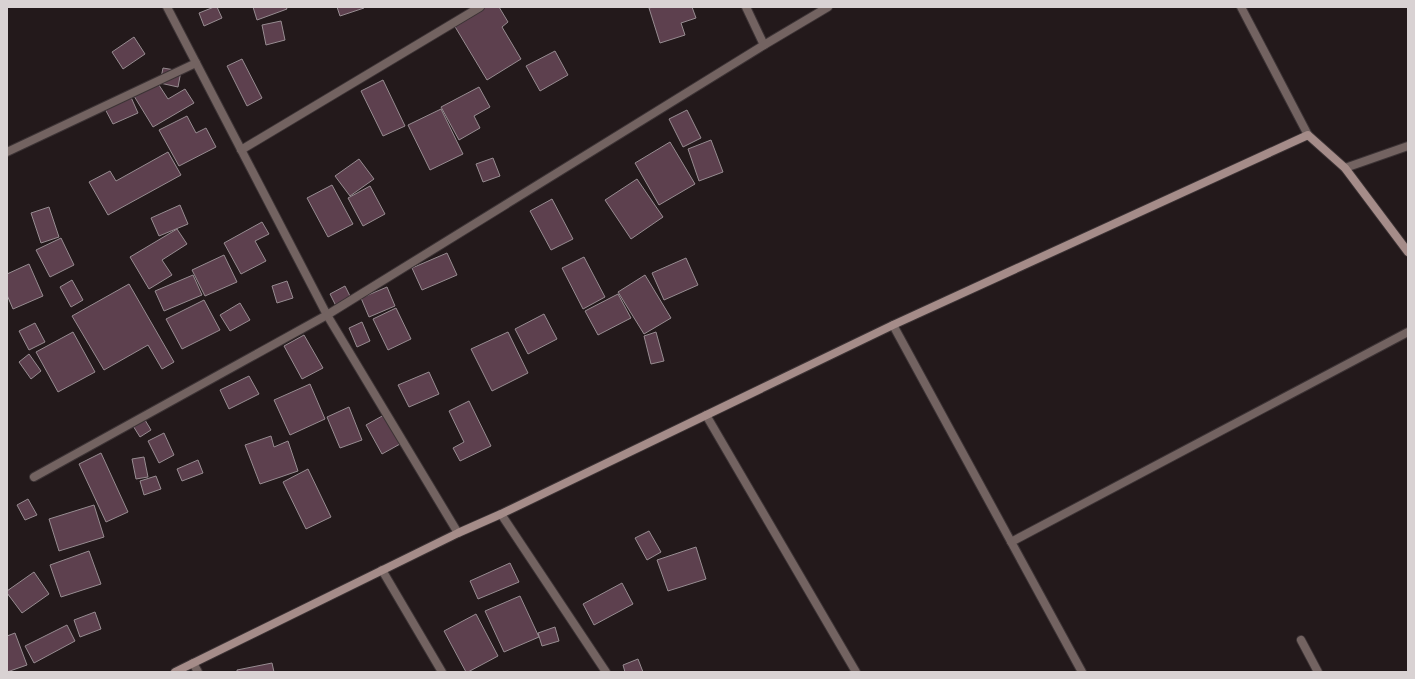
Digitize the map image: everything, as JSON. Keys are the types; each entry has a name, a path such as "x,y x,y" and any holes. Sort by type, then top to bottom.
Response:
{"main road":[{"path":"175,672 458,533 502,514 893,325 1308,134 1344,168 1408,252"}],"street":[{"path":"167,7 327,314 458,533"},
{"path":"241,150 480,7"},
{"path":"746,7 764,45"},
{"path":"34,478 327,314 828,7"},
{"path":"1241,7 1308,134"},
{"path":"7,152 196,63"},
{"path":"1344,168 1408,146"},
{"path":"893,325 1082,672"},
{"path":"1011,542 1408,332"},
{"path":"706,415 856,672"},
{"path":"502,514 606,672"},
{"path":"382,570 442,672"},
{"path":"1301,640 1318,672"},
{"path":"193,663 198,672"}],"building":[{"path":"217,7 222,18 204,26 199,13"},
{"path":"253,7 286,7 287,9 257,20"},
{"path":"337,7 364,7 364,8 340,16"},
{"path":"473,7 499,7 508,22 502,27 521,59 487,80 451,20"},
{"path":"692,7 696,18 681,23 685,35 660,43 649,8"},
{"path":"281,21 285,40 266,45 262,25"},
{"path":"134,37 145,54 123,69 112,52"},
{"path":"555,51 568,75 540,91 526,66"},
{"path":"242,59 262,98 247,106 227,66"},
{"path":"163,68 181,71 178,87 160,83"},
{"path":"383,80 405,126 383,136 361,91"},
{"path":"157,82 168,99 185,89 194,103 153,127 134,96"},
{"path":"479,87 490,107 474,116 480,128 459,140 441,107"},
{"path":"130,95 138,113 113,124 104,107"},
{"path":"441,109 463,154 430,170 408,125"},
{"path":"687,110 701,138 683,147 669,119"},
{"path":"187,116 196,133 206,128 216,147 179,166 159,130"},
{"path":"711,140 723,172 699,181 688,149"},
{"path":"670,142 695,184 659,205 635,163"},
{"path":"168,152 181,175 108,215 89,182 110,171 116,181"},
{"path":"493,158 500,176 483,182 476,164"},
{"path":"359,159 374,179 350,196 335,176"},
{"path":"637,179 663,217 631,239 605,200"},
{"path":"332,185 353,224 328,237 307,198"},
{"path":"370,186 385,214 363,226 348,198"},
{"path":"552,199 573,239 551,250 530,211"},
{"path":"180,205 188,224 159,236 151,218"},
{"path":"49,207 59,237 41,243 31,213"},
{"path":"262,222 269,234 255,241 266,261 241,274 224,243"},
{"path":"177,229 187,244 162,260 172,275 149,289 130,257"},
{"path":"61,238 74,265 50,277 36,250"},
{"path":"447,253 457,275 422,290 412,268"},
{"path":"224,255 237,282 205,296 192,270"},
{"path":"584,257 605,297 583,309 562,268"},
{"path":"686,258 698,285 664,300 652,273"},
{"path":"29,264 43,296 13,309 7,295 7,274"},
{"path":"193,275 202,295 164,311 155,291"},
{"path":"645,275 671,318 644,334 618,292"},
{"path":"72,280 83,300 71,307 60,287"},
{"path":"287,281 293,298 277,303 272,286"},
{"path":"129,284 174,362 162,369 148,345 104,370 72,316"},
{"path":"345,286 352,300 337,308 330,294"},
{"path":"387,287 395,306 369,317 361,298"},
{"path":"618,294 631,318 598,335 585,311"},
{"path":"204,300 220,330 182,349 166,319"},
{"path":"240,303 250,320 230,331 220,315"},
{"path":"396,308 411,339 388,350 373,319"},
{"path":"544,314 557,339 528,354 515,329"},
{"path":"362,322 370,341 357,347 349,328"},
{"path":"35,323 45,342 29,350 19,331"},
{"path":"73,332 95,372 58,392 36,352"},
{"path":"508,332 528,373 492,391 471,349"},
{"path":"656,332 664,361 651,364 644,336"},
{"path":"304,335 323,368 302,379 284,346"},
{"path":"29,354 41,371 31,379 19,362"},
{"path":"429,372 439,394 409,407 398,385"},
{"path":"249,376 259,394 229,409 220,390"},
{"path":"310,384 325,419 290,435 274,400"},
{"path":"469,401 491,446 460,461 453,448 464,442 449,411"},
{"path":"349,407 362,440 340,448 327,417"},
{"path":"142,415 151,430 140,437 130,421"},
{"path":"384,415 400,444 382,454 366,425"},
{"path":"164,433 174,455 159,463 148,441"},
{"path":"271,436 274,447 288,441 298,471 260,484 245,445"},
{"path":"101,453 128,512 106,522 79,464"},
{"path":"144,457 148,477 136,479 132,459"},
{"path":"198,460 203,473 182,481 177,469"},
{"path":"308,469 331,517 306,529 283,482"},
{"path":"156,476 161,489 144,495 140,481"},
{"path":"28,499 37,515 25,520 17,505"},
{"path":"94,505 104,537 59,551 49,519"},
{"path":"649,531 661,552 647,560 635,538"},
{"path":"696,547 706,579 668,591 657,560"},
{"path":"89,551 101,584 61,597 50,565"},
{"path":"510,563 519,582 478,599 470,581"},
{"path":"34,572 49,594 22,613 7,591"},
{"path":"622,583 633,604 594,625 583,604"},
{"path":"520,596 539,637 504,652 485,611"},
{"path":"95,612 101,629 80,637 74,620"},
{"path":"476,614 498,656 466,672 444,631"},
{"path":"67,625 75,641 34,663 25,646"},
{"path":"555,627 559,641 542,646 538,633"},
{"path":"15,633 27,665 7,672 7,636"},
{"path":"638,659 643,672 625,672 623,665"},
{"path":"272,663 274,672 237,672 237,670"}]}
